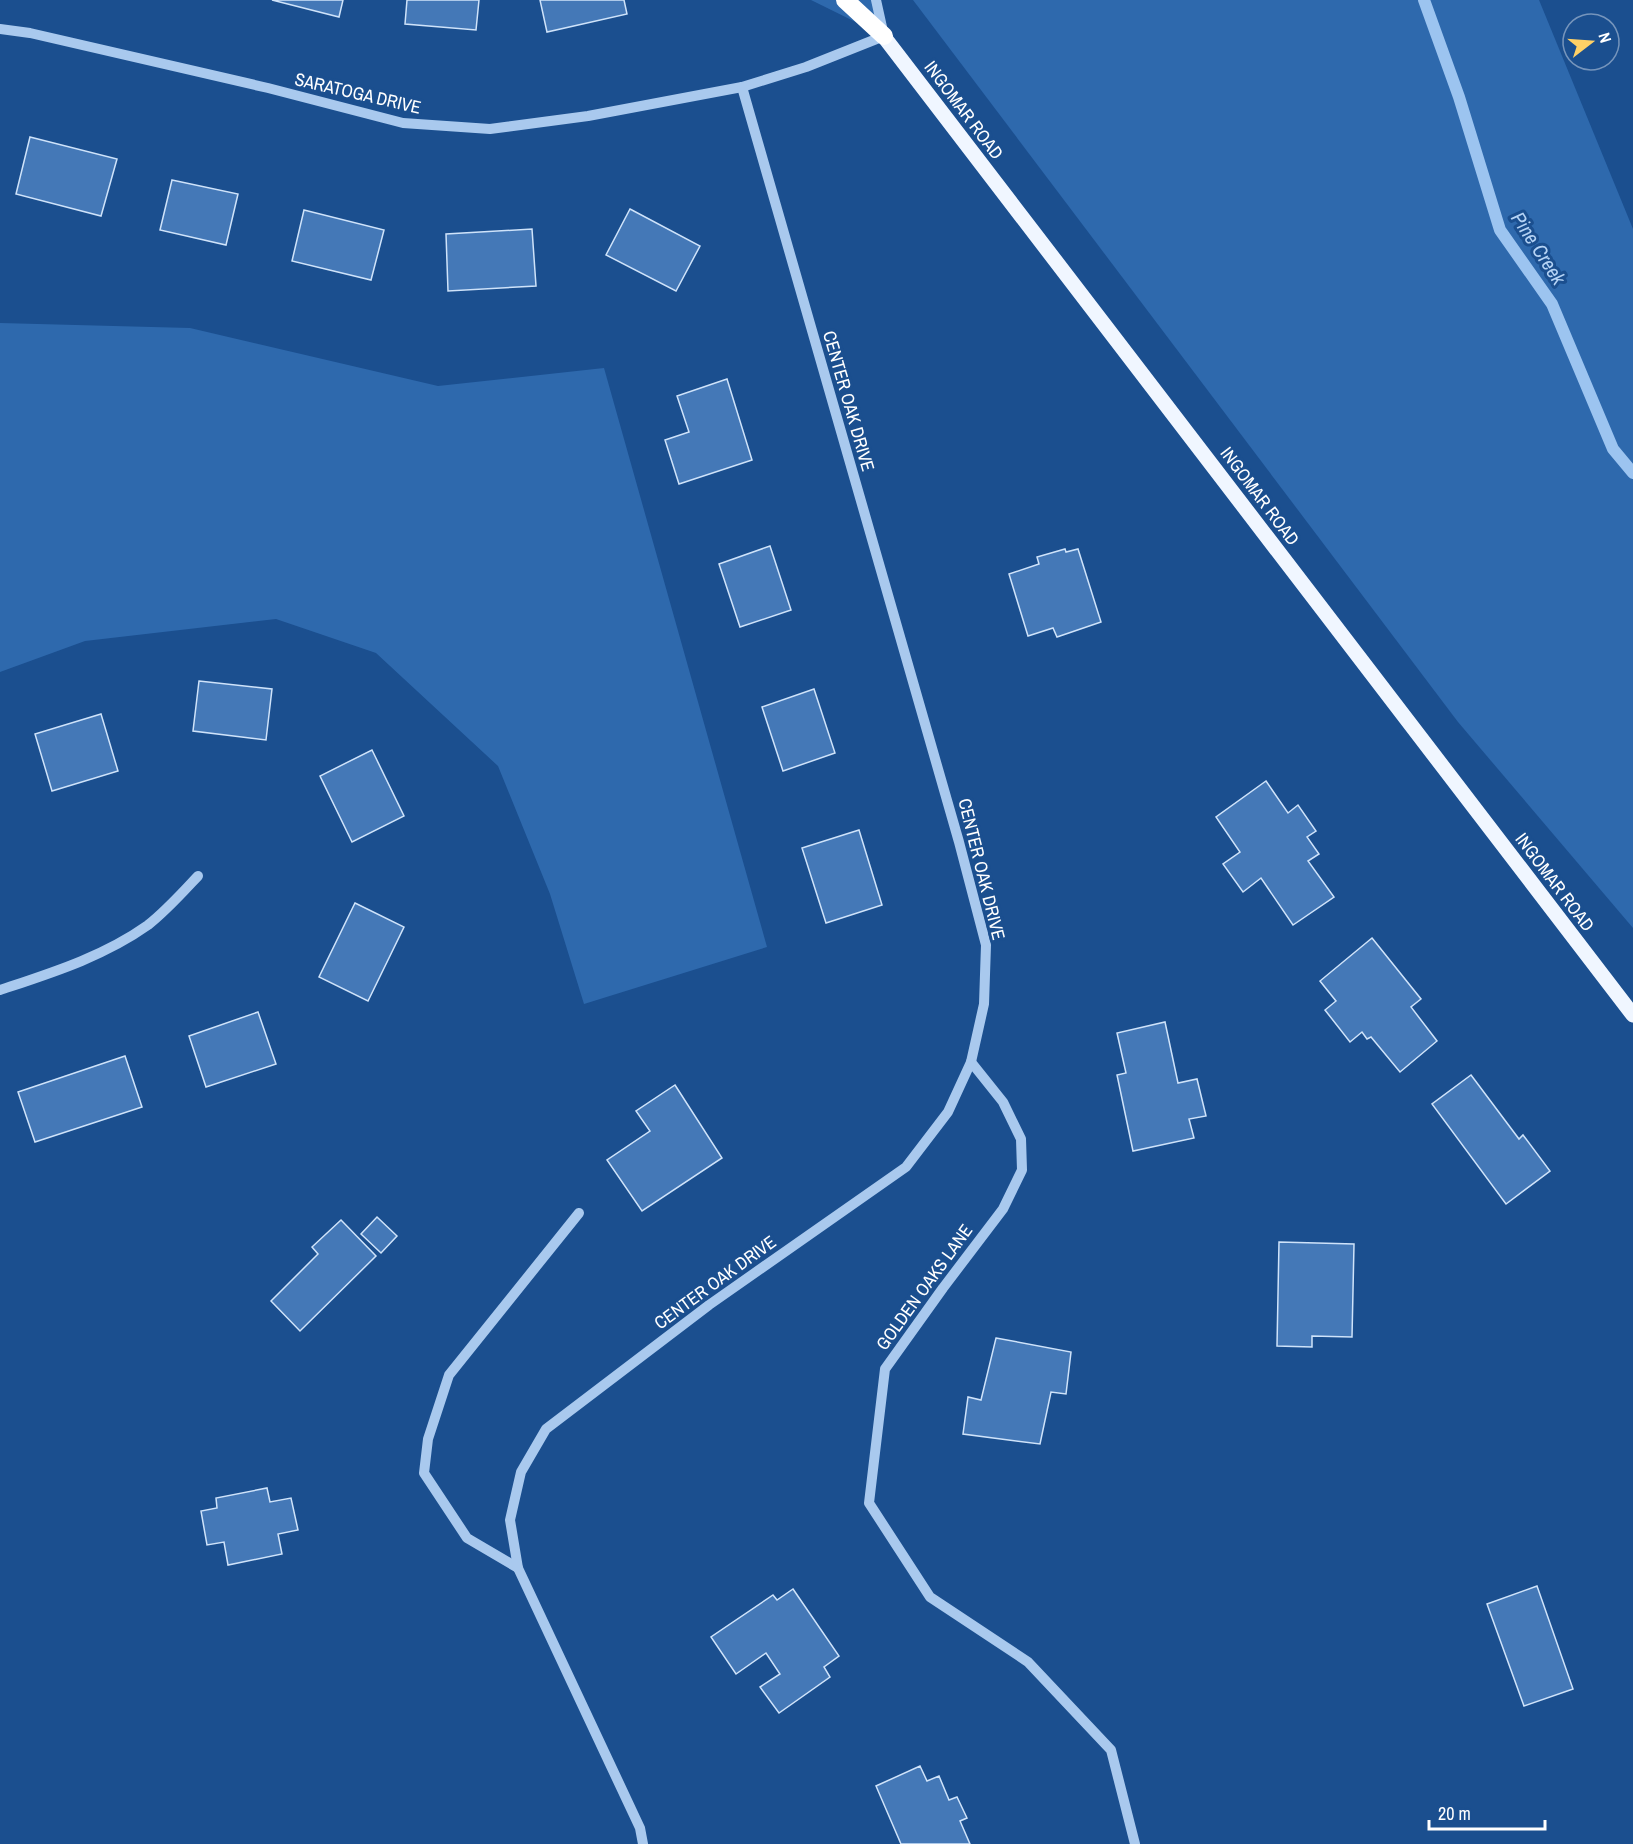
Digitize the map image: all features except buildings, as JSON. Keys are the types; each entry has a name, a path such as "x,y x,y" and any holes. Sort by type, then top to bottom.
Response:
{"highway":[{"path":"845,0 884,36"}],"main road":[{"name":"INGOMAR ROAD","path":"856,0 1633,1015"}],"street":[{"path":"876,0 884,36"},
{"name":"SARATOGA DRIVE","path":"0,29 30,33 268,88 403,123 490,129 588,116 742,87 806,67 884,36"},
{"name":"CENTER OAK DRIVE","path":"643,1844 640,1828 518,1568 510,1520 520,1472 546,1429 708,1305 906,1167 948,1112 971,1062 984,1004 986,945 959,843 742,87"},
{"path":"0,990 79,963 117,944 149,924 198,876"},
{"name":"GOLDEN OAKS LANE","path":"971,1062 1003,1102 1021,1139 1022,1170 1003,1209 885,1369 868,1503 930,1597 1028,1662 1111,1750 1135,1844"},
{"path":"518,1568 467,1538 424,1473 428,1439 449,1375 579,1213"}],"shaded area":[{"path":"811,0 876,0 884,36"},
{"path":"913,0 1539,0 1561,54 1561,72 1569,72 1633,229 1633,928 1458,722"},
{"path":"0,323 190,328 438,386 604,368 767,947 584,1004 550,894 498,766 376,653 276,619 85,641 0,672"}],"waterway":[{"name":"Pine Creek","path":"1424,0 1459,97 1500,230 1552,304 1613,449 1633,473"}]}
